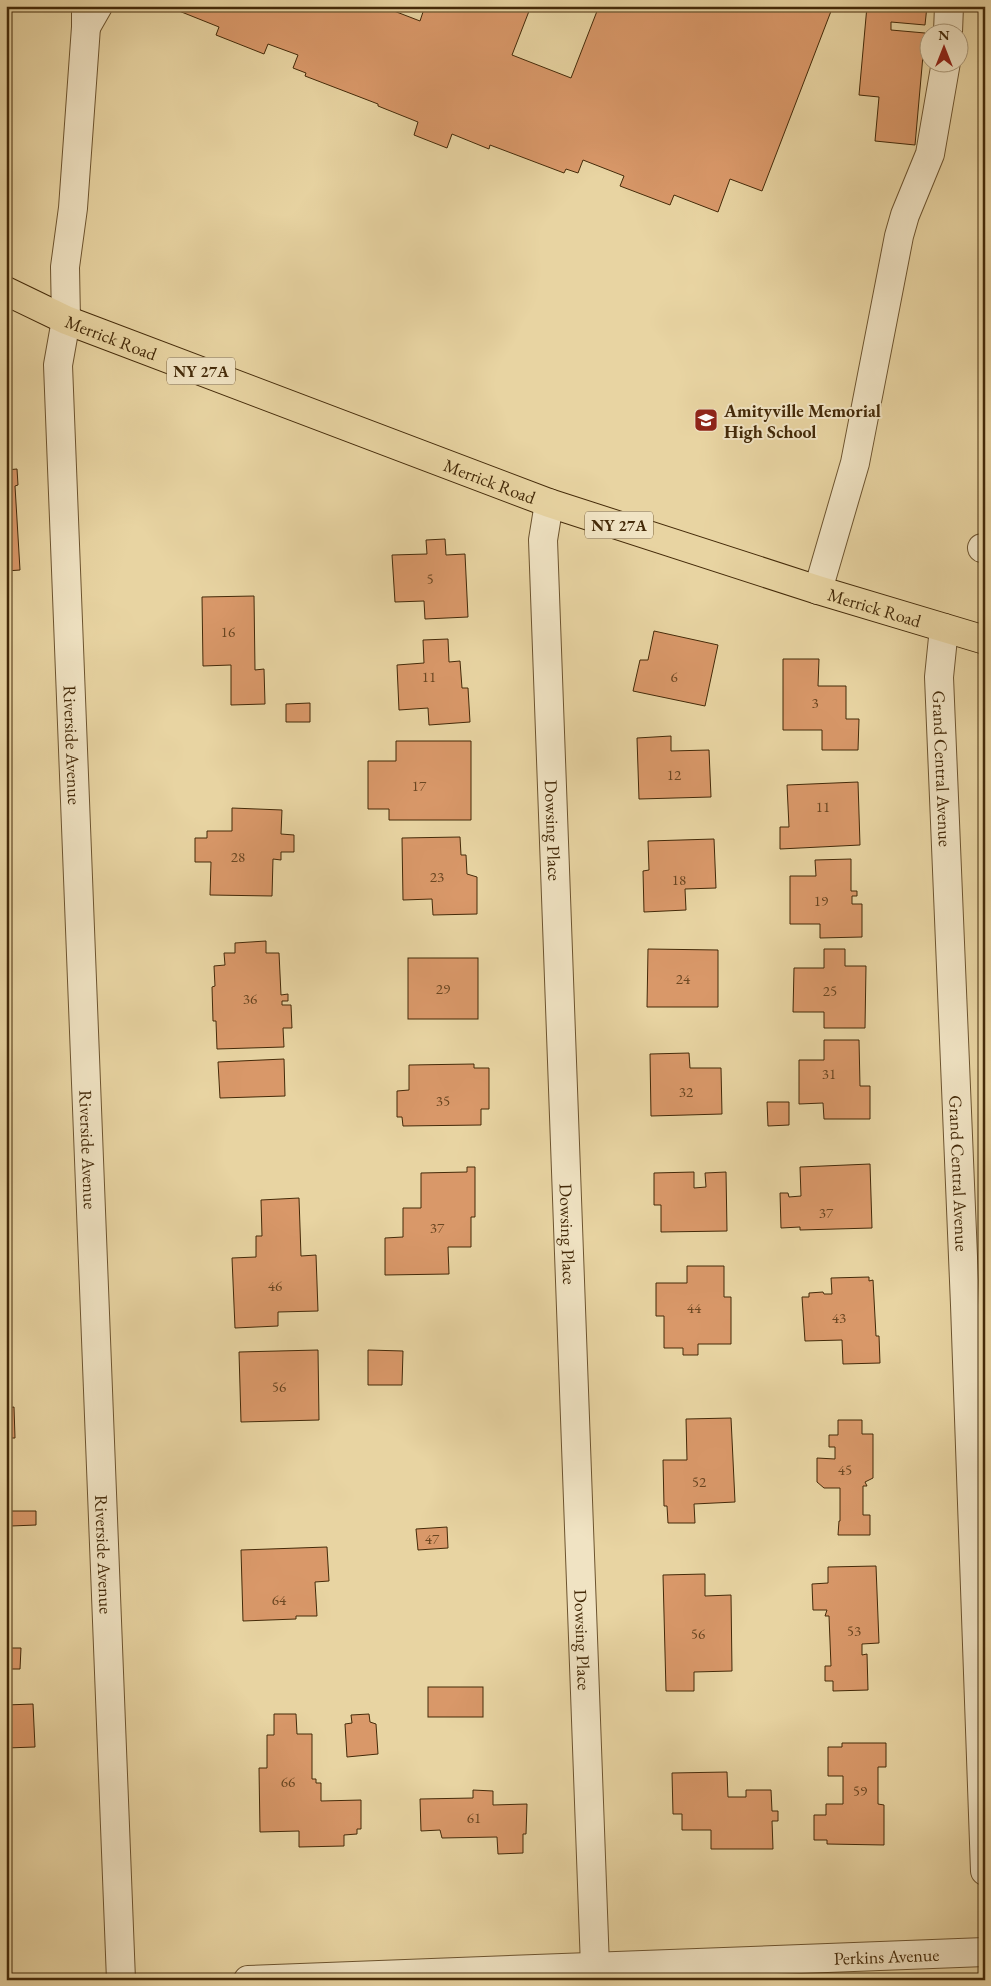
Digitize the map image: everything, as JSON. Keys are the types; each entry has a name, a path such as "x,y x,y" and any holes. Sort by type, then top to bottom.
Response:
{"main road":[{"name":"Merrick Road","path":"6,291 66,320 549,503 818,590 985,640"}],"street":[{"path":"948,22 949,6"},
{"name":"Riverside Avenue","path":"90,13 73,208 65,267 66,320 58,365 121,1980"},
{"path":"818,590 855,463 899,236 905,215 930,154 944,72"},
{"name":"Dowsing Place","path":"549,503 543,540 595,1967"},
{"name":"Grand Central Avenue","path":"944,628 939,677 975,1306 985,1871"},
{"name":"Perkins Avenue","path":"248,1980 985,1952"}],"building":[{"path":"181,6 381,6 420,21 425,6 531,6 512,55 571,78 599,6 833,6 762,191 730,179 718,212 674,195 670,205 620,186 624,176 583,160 578,173 566,169 564,173 490,145 489,149 452,134 447,148 414,135 418,122 378,106 378,104 305,76 306,73 293,68 298,55 268,44 264,54 216,35 219,27 179,11"},
{"path":"867,6 927,6 925,22 918,22 918,24 891,22 891,30 918,32 918,72 922,72 915,145 875,141 879,97 859,95"},
{"path":"17,469 18,485 15,486 20,570 6,571 6,470"},
{"path":"445,539 446,555 465,554 468,617 425,619 424,601 395,602 392,555 427,554 426,540"},
{"path":"254,596 255,670 264,669 265,704 231,705 231,665 203,666 202,597"},
{"path":"654,631 718,645 705,706 633,691 640,660 648,660"},
{"path":"448,639 449,662 460,661 462,688 468,688 470,722 429,725 428,708 399,710 397,665 424,663 423,640"},
{"path":"783,659 819,659 818,686 846,686 846,719 859,719 858,750 822,750 822,730 783,730"},
{"path":"310,703 310,722 286,722 286,704"},
{"path":"671,736 671,751 709,750 711,797 639,799 637,738"},
{"path":"396,741 471,741 471,820 389,820 389,809 368,809 368,761 396,761"},
{"path":"858,782 860,845 780,849 780,827 789,827 787,785"},
{"path":"232,808 282,810 281,834 294,835 294,852 281,852 281,860 273,859 272,896 210,895 211,862 195,862 195,838 207,838 207,831 232,831"},
{"path":"460,837 461,855 466,855 467,874 477,877 477,914 433,915 432,899 403,900 402,838"},
{"path":"714,839 716,888 685,889 686,910 644,912 643,871 649,870 648,841"},
{"path":"851,859 851,891 857,891 857,896 852,896 852,904 862,904 862,937 820,938 820,924 790,924 790,876 816,876 815,860"},
{"path":"266,941 266,953 279,953 281,995 288,994 288,1001 282,1001 282,1005 291,1005 292,1028 283,1028 284,1047 217,1049 216,1021 213,1021 212,987 215,986 214,966 225,965 224,953 235,953 235,943"},
{"path":"648,949 718,950 718,1007 647,1007"},
{"path":"824,949 845,949 845,966 866,966 865,1028 824,1028 824,1012 793,1012 794,968 824,968"},
{"path":"408,958 478,958 478,1019 408,1019"},
{"path":"824,1040 859,1040 860,1086 870,1086 870,1119 824,1119 823,1103 799,1104 799,1060 824,1060"},
{"path":"689,1053 690,1068 721,1068 722,1114 651,1116 650,1054"},
{"path":"284,1059 285,1096 220,1098 218,1062"},
{"path":"474,1064 474,1068 489,1068 489,1109 481,1109 481,1125 403,1126 402,1117 397,1117 397,1091 409,1090 409,1065"},
{"path":"767,1102 789,1102 789,1125 768,1126"},
{"path":"870,1164 872,1228 800,1230 800,1227 781,1228 780,1193 788,1193 789,1197 801,1196 800,1167"},
{"path":"467,1167 475,1167 475,1217 471,1217 471,1247 448,1247 449,1274 385,1275 385,1238 403,1237 403,1208 421,1208 421,1173 467,1172"},
{"path":"694,1172 694,1188 706,1187 705,1173 726,1172 727,1231 661,1232 661,1205 654,1205 654,1173"},
{"path":"299,1198 301,1256 316,1255 318,1311 278,1312 278,1326 235,1328 232,1258 256,1257 256,1236 262,1236 261,1200"},
{"path":"687,1266 724,1266 724,1297 731,1297 731,1344 698,1344 698,1355 683,1355 683,1348 664,1348 664,1316 656,1316 656,1283 687,1283"},
{"path":"869,1277 869,1281 873,1280 876,1336 879,1336 880,1363 843,1364 842,1340 805,1341 802,1297 809,1297 809,1293 823,1292 824,1294 832,1294 831,1278"},
{"path":"318,1350 319,1420 241,1422 239,1352"},
{"path":"368,1350 403,1351 402,1385 368,1385"},
{"path":"14,1407 15,1438 6,1438 6,1408"},
{"path":"731,1418 735,1502 694,1504 695,1523 668,1523 667,1506 664,1506 663,1460 687,1460 686,1419"},
{"path":"838,1420 862,1420 862,1434 873,1434 873,1478 865,1482 867,1486 863,1486 863,1515 870,1515 870,1535 838,1535 840,1488 824,1488 817,1482 817,1458 835,1459 835,1447 829,1447 829,1435 838,1435"},
{"path":"11,1511 36,1511 36,1525 11,1526"},
{"path":"447,1527 448,1548 418,1550 416,1529"},
{"path":"327,1547 329,1581 315,1582 317,1616 296,1616 296,1619 243,1621 241,1550"},
{"path":"876,1566 879,1643 862,1644 862,1655 867,1654 868,1690 833,1691 833,1681 825,1681 825,1666 831,1666 829,1616 825,1616 827,1610 813,1610 812,1584 828,1583 828,1567"},
{"path":"705,1574 705,1596 731,1595 732,1671 694,1672 694,1691 666,1691 663,1575"},
{"path":"6,1648 21,1648 20,1669 6,1669"},
{"path":"428,1687 483,1687 483,1717 428,1717"},
{"path":"33,1704 35,1747 6,1748 6,1705"},
{"path":"274,1714 296,1714 297,1734 312,1734 312,1779 316,1779 316,1783 321,1783 321,1801 361,1800 361,1829 357,1829 357,1834 344,1835 344,1846 299,1847 299,1831 260,1832 259,1768 267,1768 267,1735 274,1735"},
{"path":"369,1714 370,1722 376,1724 378,1754 347,1757 345,1724 352,1723 351,1715"},
{"path":"842,1743 886,1743 886,1767 878,1767 878,1804 884,1805 884,1845 827,1844 827,1840 814,1840 814,1815 826,1815 826,1804 843,1804 843,1776 828,1776 828,1747 842,1747"},
{"path":"727,1772 728,1797 746,1797 746,1790 771,1790 772,1811 778,1811 778,1821 772,1821 773,1849 711,1849 711,1830 682,1830 682,1814 673,1814 672,1773"},
{"path":"473,1790 493,1791 493,1805 527,1804 526,1834 523,1834 523,1853 498,1854 497,1837 442,1838 440,1830 421,1831 420,1799 473,1798"}],"place":[{"name":"Amityville Memorial High School","path":"706,420"}]}
